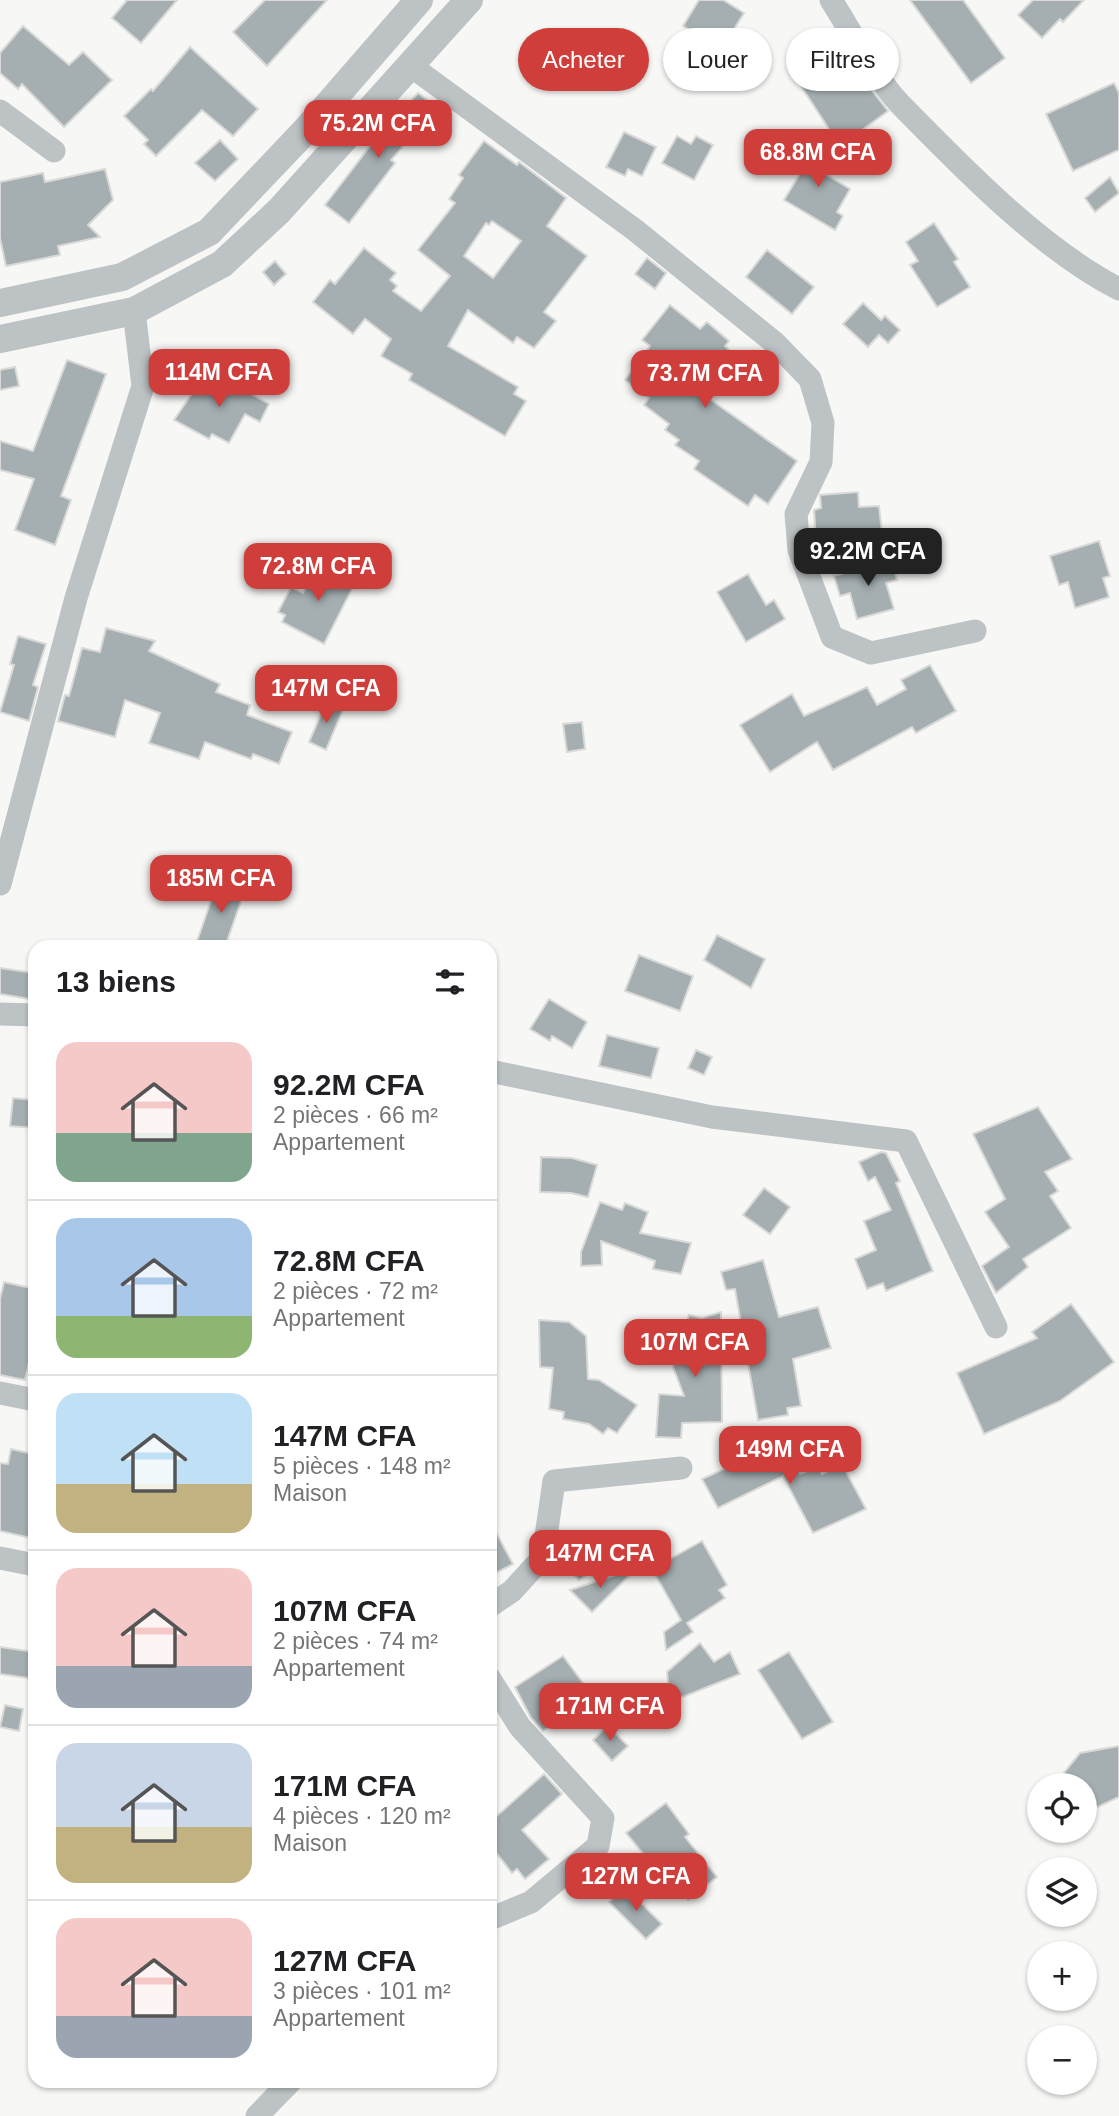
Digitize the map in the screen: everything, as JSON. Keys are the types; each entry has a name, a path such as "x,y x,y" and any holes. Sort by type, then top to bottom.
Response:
{"street":[{"path":"0,303 122,277 209,232 307,129 419,0"},
{"path":"0,339 134,311 222,264 279,211 469,0"},
{"path":"831,0 898,102 914,115 955,161 1006,207 1085,269 1119,289"},
{"path":"411,66 635,230 775,343 810,379 823,423 821,462 796,514 799,550 832,637 871,653 975,631"},
{"path":"0,111 54,150"},
{"path":"0,884 76,598 143,386 134,311"},
{"path":"0,1014 28,1015"},
{"path":"497,1072 712,1117 906,1141 996,1327"},
{"path":"0,1393 28,1399"},
{"path":"497,1601 512,1591 544,1557 554,1481 681,1468"},
{"path":"0,1558 28,1564"},
{"path":"497,1690 520,1727 603,1818 598,1846 531,1902 497,1916"},
{"path":"257,2116 284,2088"}],"building":[{"path":"127,0 177,0 141,43 112,18"},
{"path":"265,0 327,0 267,66 233,32"},
{"path":"699,0 723,0 744,13 735,28 683,26"},
{"path":"910,0 963,0 1005,58 971,83"},
{"path":"1033,0 1084,0 1063,22 1060,19 1042,38 1018,15"},
{"path":"23,26 69,65 83,52 112,80 64,127 22,84 18,89 0,73 0,53"},
{"path":"190,47 258,109 233,136 202,110 156,156 144,144 148,140 124,116 151,89 153,91"},
{"path":"1114,83 1119,93 1119,150 1073,171 1046,114"},
{"path":"804,91 872,91 888,111 840,146"},
{"path":"418,93 436,107 391,160 395,163 349,223 325,205 371,145"},
{"path":"624,132 656,147 642,176 628,169 625,176 606,167"},
{"path":"677,136 691,144 696,136 713,145 694,180 662,163"},
{"path":"220,140 238,159 215,181 195,163"},
{"path":"484,141 517,165 519,162 566,198 547,226 587,256 544,312 556,321 534,348 517,337 513,343 468,310 448,346 518,387 514,394 526,401 505,436 409,380 412,374 381,356 391,339 365,319 353,334 313,302 330,280 335,284 364,248 396,273 390,280 397,286 393,291 421,311 450,276 418,250 455,203 449,199 463,178 459,175","holes":["492,221 521,241 493,278 464,256 486,223 489,225"]},
{"path":"809,146 839,166 825,174 850,189 837,212 843,216 835,230 784,200 804,167 797,162"},
{"path":"105,169 113,200 88,225 100,237 58,246 60,255 6,266 0,238 0,182 43,173 45,182"},
{"path":"1110,177 1119,193 1095,212 1085,198"},
{"path":"934,223 958,259 954,262 970,287 937,307 910,265 918,261 906,242"},
{"path":"767,250 814,287 792,314 746,277"},
{"path":"647,258 666,273 655,289 635,274"},
{"path":"275,261 286,274 274,285 263,272"},
{"path":"863,303 881,320 885,316 900,330 888,343 879,335 868,347 843,324"},
{"path":"670,305 700,329 707,322 729,341 725,346 729,350 697,390 797,461 768,504 755,495 748,506 694,469 699,461 675,445 679,440 665,430 669,424 644,405 649,398 625,380 650,346 642,340"},
{"path":"67,360 106,374 61,496 71,500 55,545 15,530 34,479 0,470 0,441 33,451"},
{"path":"15,367 19,386 0,390 0,370"},
{"path":"219,376 269,404 260,422 245,414 229,443 212,434 209,439 174,420 202,379"},
{"path":"858,492 859,507 879,506 882,534 816,540 814,510 821,508 820,495"},
{"path":"1099,541 1110,576 1103,578 1109,597 1075,608 1068,582 1059,585 1050,556"},
{"path":"891,560 897,580 886,583 894,609 857,619 850,593 840,596 834,576"},
{"path":"321,561 357,579 324,644 282,622 285,615 278,612 291,587 303,593"},
{"path":"748,574 766,605 774,600 785,619 746,642 717,592"},
{"path":"106,628 155,641 149,651 220,684 216,692 250,705 247,715 292,732 279,764 253,754 251,759 205,742 199,759 149,743 160,713 125,700 115,737 58,721 65,695 69,696 82,648 100,652"},
{"path":"18,636 46,644 33,685 38,687 29,721 0,712 14,665 10,664"},
{"path":"930,665 956,711 916,733 912,727 833,770 817,742 770,772 740,725 792,694 804,716 867,687 877,705 906,689 901,680"},
{"path":"327,700 344,707 326,750 309,742"},
{"path":"582,722 585,749 567,752 563,724"},
{"path":"219,878 246,887 227,940 197,940"},
{"path":"717,935 765,959 751,988 704,960"},
{"path":"639,955 693,976 680,1011 625,991"},
{"path":"0,968 28,972 28,999 0,994"},
{"path":"549,999 587,1022 572,1048 552,1036 550,1041 530,1029"},
{"path":"607,1035 659,1048 651,1078 599,1066"},
{"path":"696,1050 712,1057 704,1075 688,1068"},
{"path":"13,1098 28,1099 28,1127 10,1126"},
{"path":"1038,1107 1072,1159 1045,1172 1058,1191 1050,1196 1071,1228 1023,1259 1028,1267 996,1293 982,1266 1009,1247 985,1212 1005,1199 973,1134"},
{"path":"881,1152 886,1153 900,1181 896,1183 933,1271 886,1291 883,1283 867,1289 855,1259 876,1250 864,1221 891,1210 875,1177 868,1181 859,1162"},
{"path":"541,1157 572,1158 597,1165 588,1197 571,1193 540,1192"},
{"path":"764,1188 790,1207 770,1234 743,1215"},
{"path":"600,1202 622,1210 625,1203 648,1212 640,1233 691,1243 681,1274 653,1269 655,1261 601,1241 602,1265 581,1266 581,1252"},
{"path":"763,1260 779,1317 818,1307 831,1348 793,1359 801,1406 787,1408 788,1415 758,1420 735,1289 726,1290 721,1272"},
{"path":"4,1282 28,1287 28,1367 25,1380 0,1375 0,1299"},
{"path":"1071,1304 1114,1362 1060,1401 984,1434 957,1373 1037,1338 1032,1332"},
{"path":"721,1312 722,1422 682,1423 681,1438 656,1437 659,1394 684,1396 673,1367 689,1315 702,1318"},
{"path":"539,1320 569,1322 586,1336 588,1379 599,1380 637,1405 617,1433 608,1428 603,1434 589,1424 563,1419 564,1412 549,1409 553,1368 540,1367"},
{"path":"785,1441 800,1474 819,1466 822,1474 842,1464 866,1509 813,1533 783,1476 718,1508 702,1479"},
{"path":"11,1449 28,1453 28,1537 0,1531 0,1463 8,1464"},
{"path":"611,1533 627,1549 579,1580 565,1566 588,1544 593,1550"},
{"path":"497,1534 513,1564 497,1572"},
{"path":"702,1541 727,1585 719,1590 725,1598 687,1623 693,1632 666,1650 664,1632 681,1620 652,1569"},
{"path":"637,1568 592,1612 570,1590"},
{"path":"700,1643 714,1662 730,1652 740,1674 670,1702 667,1672"},
{"path":"0,1647 28,1651 28,1678 0,1674"},
{"path":"789,1652 833,1722 802,1739 758,1670"},
{"path":"563,1656 594,1698 543,1731 531,1718 515,1687"},
{"path":"5,1705 23,1709 19,1731 0,1727"},
{"path":"608,1726 628,1746 612,1761 593,1740"},
{"path":"1119,1746 1119,1797 1097,1807 1097,1773 1064,1773 1080,1753"},
{"path":"544,1774 562,1794 522,1830 549,1859 525,1879 517,1869 512,1873 497,1854 497,1816"},
{"path":"666,1803 689,1834 685,1837 717,1877 688,1900 676,1885 672,1889 626,1833"},
{"path":"625,1887 662,1924 646,1939 609,1902"}]}
